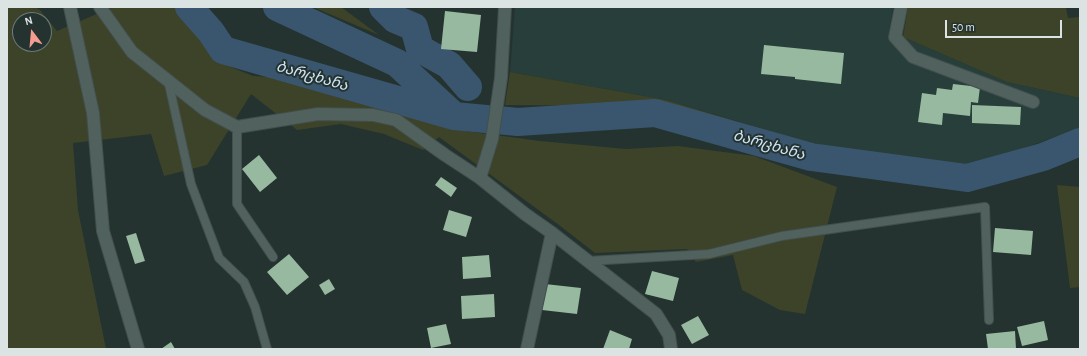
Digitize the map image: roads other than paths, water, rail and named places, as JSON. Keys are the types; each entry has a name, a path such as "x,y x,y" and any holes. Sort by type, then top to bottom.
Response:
{"street":[{"path":"70,7 93,113 103,231 138,349"},
{"path":"100,7 132,52 205,110 237,127 318,114 373,115 396,120 480,178 656,314 669,335 671,349"},
{"path":"480,178 492,139 500,78 505,7"},
{"path":"901,7 895,36 913,57 1033,102"},
{"path":"527,349 552,233"}],"lane":[{"path":"167,80 191,184 219,258 244,282 256,307 268,349"},
{"path":"237,127 237,204 273,257"},
{"path":"588,261 709,254 782,236 985,206 989,320"}],"waterway":[{"name":"ბარცხანა","path":"189,7 211,32 223,50 454,116 518,122 655,113 811,157 967,178 1043,157 1080,142"},
{"name":"ბარცხანა","path":"277,7 397,63 451,113"},
{"name":"ბარცხანა","path":"383,7 395,19 414,27 420,49 449,65 468,87"}]}
